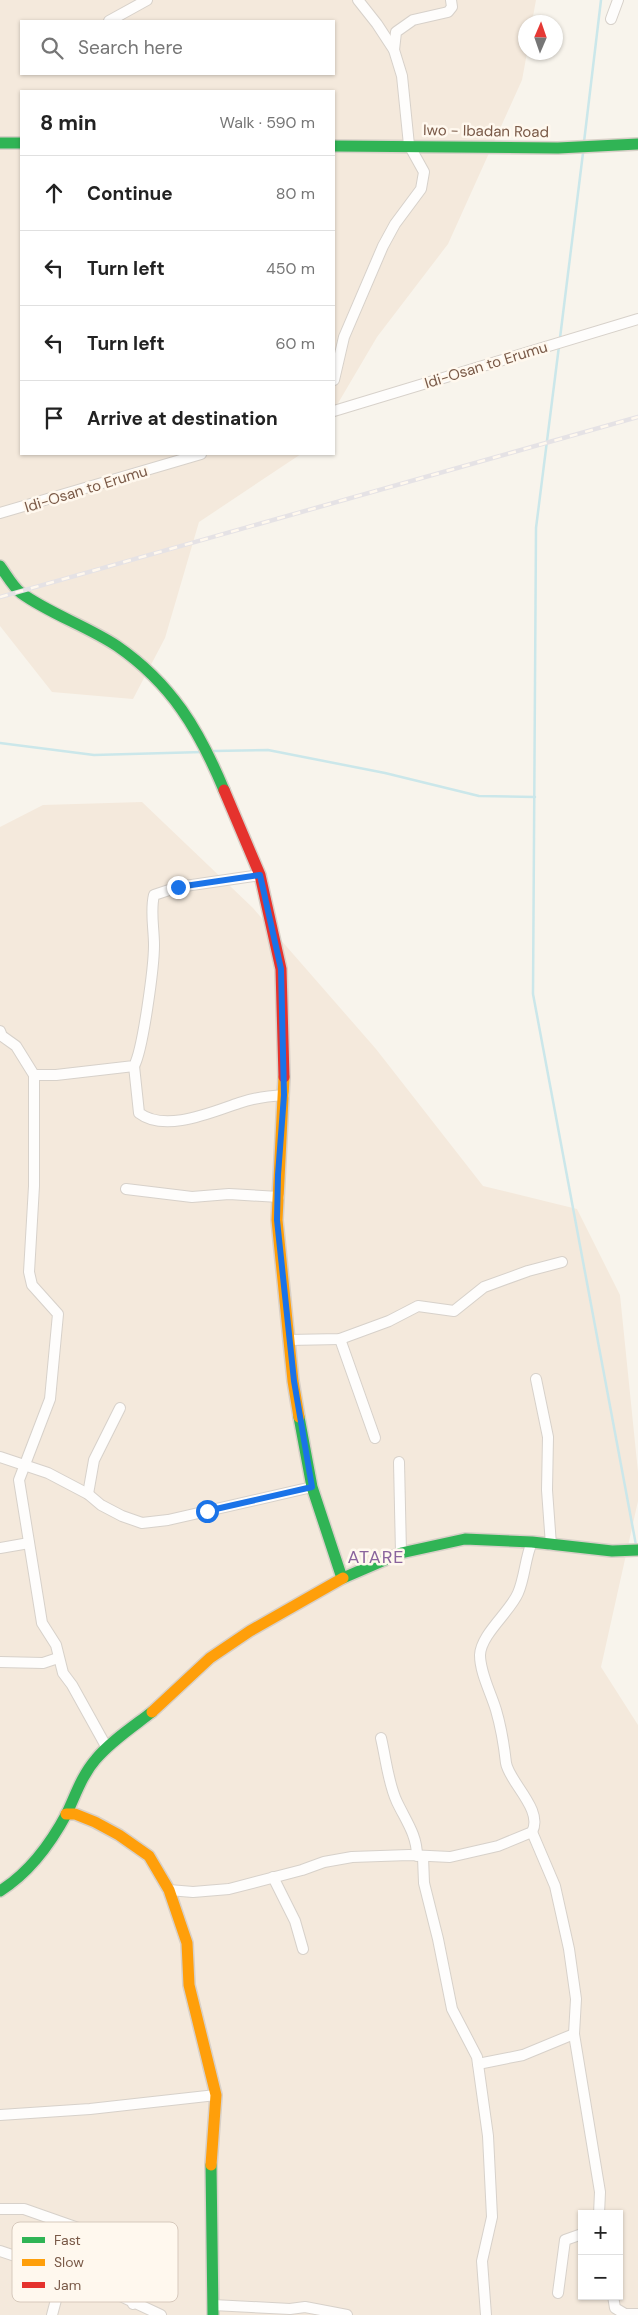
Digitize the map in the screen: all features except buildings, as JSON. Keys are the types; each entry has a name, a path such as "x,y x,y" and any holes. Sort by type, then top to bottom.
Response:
{"street":[{"path":"110,20 148,0"},
{"path":"335,376 344,337 383,246 423,183 424,172 409,145 402,76 394,50 358,0"},
{"path":"394,50 396,32 413,20 448,12 452,7 451,0"},
{"path":"611,19 618,0"},
{"path":"0,143 20,143"},
{"name":"Iwo - Ibadan Road","path":"335,146 409,145 558,148 638,144"},
{"name":"Idi-Osan to Erumu","path":"335,410 638,319"},
{"name":"Idi-Osan to Erumu","path":"0,513 198,455"},
{"path":"0,566 20,592 117,646 158,679 180,705 206,746 260,875 281,969 284,1095 278,1175 277,1220 289,1340 312,1487 342,1578"},
{"path":"260,875 178,887 154,895 152,905 154,946 143,1032 134,1066 139,1113 146,1119 175,1121 208,1115 240,1102 284,1095"},
{"path":"0,1031 2,1036 16,1046 34,1075 34,1186 29,1272 32,1285 58,1314 50,1398 20,1480 29,1543 42,1623 56,1645 62,1673 72,1685 107,1748"},
{"path":"34,1075 56,1075 134,1066"},
{"path":"126,1189 192,1197 229,1194 279,1197"},
{"path":"289,1340 340,1339 389,1321 418,1306 454,1311 484,1287 528,1271 562,1262"},
{"path":"340,1339 375,1438"},
{"path":"536,1380 548,1437 547,1490 551,1545"},
{"path":"88,1494 94,1460 120,1408"},
{"path":"0,1457 48,1473 88,1494 101,1505 122,1516 142,1522 168,1520 312,1487"},
{"path":"398,1462 401,1553"},
{"path":"0,1890 16,1881 33,1864 66,1814 81,1780 96,1758 172,1694 210,1658 250,1631 342,1578 401,1553 465,1539 532,1542 607,1551 638,1550"},
{"path":"532,1542 526,1557 518,1594 484,1642 480,1654 483,1671 501,1729 507,1770 526,1797 533,1818 534,1828 532,1832 554,1886 569,1950 576,1999 574,2034 600,2192 599,2210"},
{"path":"0,1548 29,1543"},
{"path":"0,1662 43,1663 58,1658"},
{"path":"381,1738 397,1802 406,1816 417,1844 452,2009 477,2057 488,2136 492,2217 482,2261 486,2315"},
{"path":"66,1814 75,1814 95,1822 137,1846 150,1856 169,1890 180,1918 187,1943 189,1985 216,2095 216,2118 211,2149 213,2310 290,2309 305,2307 346,2315"},
{"path":"169,1890 193,1892 229,1889 302,1870 324,1862 352,1858 450,1857 498,1846 532,1832"},
{"path":"273,1877 295,1921 303,1949"},
{"path":"478,2064 523,2055 574,2034"},
{"path":"0,2116 90,2109 216,2095"},
{"path":"0,2209 24,2209 61,2222"},
{"path":"558,2292 565,2240 578,2235"},
{"path":"0,2251 12,2255"},
{"path":"614,2300 615,2308 625,2314 638,2314"},
{"path":"52,2315 56,2302"},
{"path":"129,2302 161,2315"}],"shaded area":[{"path":"0,0 536,0 533,15 518,15 518,60 526,60 522,80 448,244 377,337 335,408 335,90 20,90 20,455 300,455 199,522 165,638 133,699 52,692 0,626"},
{"path":"142,802 253,908 376,1049 483,1186 577,1209 620,1295 638,1472 638,1501 601,1667 638,1725 638,2315 0,2315 0,827 43,805"}],"waterway":[{"path":"584,142 601,0"},
{"path":"560,338 583,153"},
{"path":"559,346 536,528 533,994 636,1545"},
{"path":"0,743 94,755 203,752"},
{"path":"213,751 268,750 385,773 479,796 535,797"}],"railway":[{"path":"0,597 638,417"}],"traffic: fast":[{"path":"0,143 20,143"},
{"path":"335,146 558,148 638,144"},
{"path":"0,566 12,584 21,593 117,646 153,676 168,692 194,728 224,790"},
{"path":"299,1417 312,1487 342,1578"},
{"path":"343,1578 401,1553 465,1539 532,1542 612,1551 638,1550"},
{"path":"0,1891 11,1884 30,1866 46,1846 67,1813 83,1778 96,1759 116,1740 152,1712"},
{"path":"211,2165 213,2315"}],"traffic: slow":[{"path":"284,1077 277,1220 293,1381 299,1417"},
{"path":"152,1712 210,1658 250,1631 343,1578"},
{"path":"66,1814 75,1814 95,1822 119,1835 149,1856 169,1890 187,1943 189,1985 216,2095 211,2165"}],"traffic: jam":[{"path":"224,790 260,875 281,969 284,1077"}],"district":[{"name":"ATARE","path":"376,1557"}],"route":[{"path":"178,887 260,875 281,969 284,1095 278,1175 277,1220 294,1381 312,1487 207,1511"}]}
